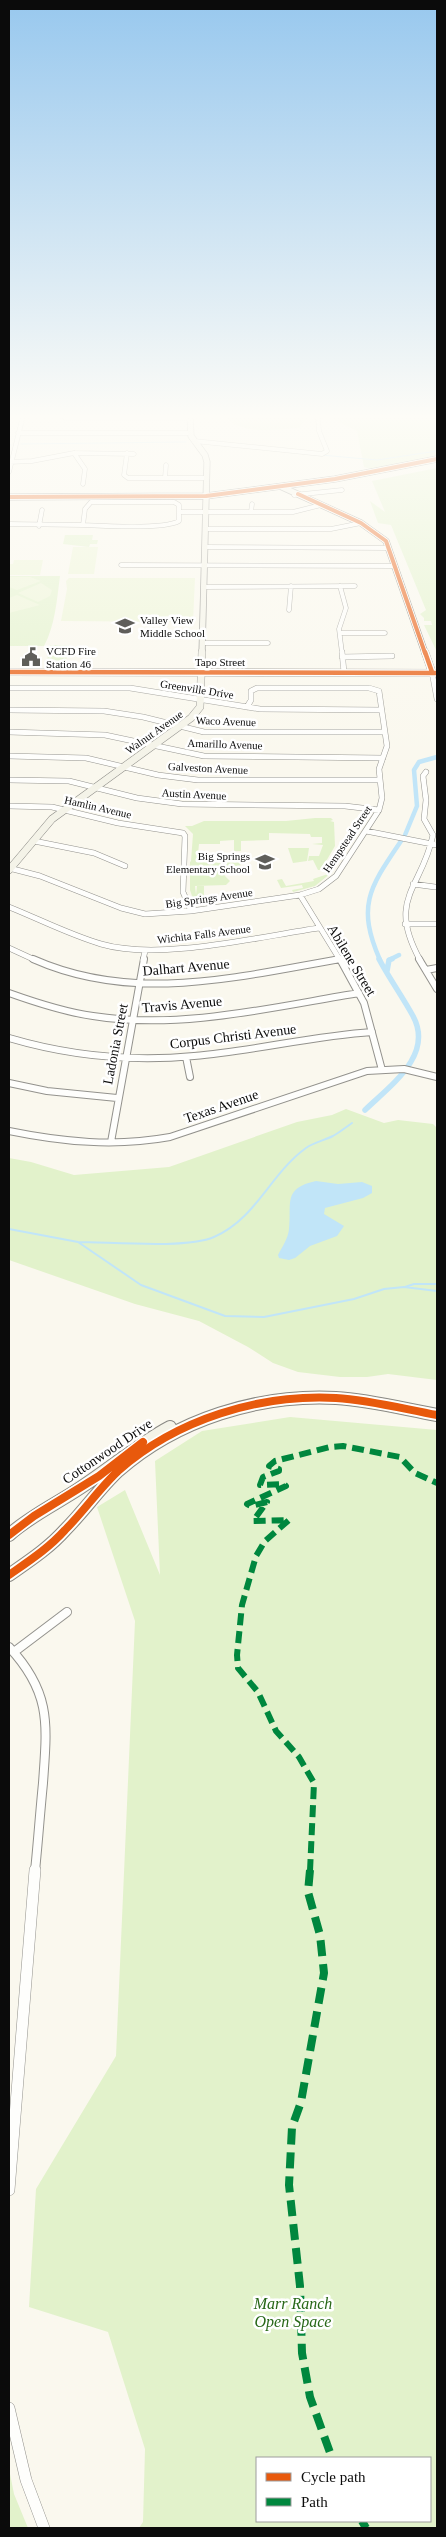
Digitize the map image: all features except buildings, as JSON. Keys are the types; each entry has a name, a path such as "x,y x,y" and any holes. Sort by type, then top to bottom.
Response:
{"street":[{"path":"202,700 205,534"},
{"path":"378,534 386,541 387,548 435,672 437,699"},
{"path":"205,548 387,548"},
{"path":"121,565 394,566"},
{"path":"289,610 290,586"},
{"path":"340,586 346,608 340,626 344,672"},
{"path":"204,587 355,586"},
{"path":"340,634 385,633"},
{"path":"203,643 268,643"},
{"path":"342,657 392,656"},
{"name":"Tapo Street","path":"9,672 435,672"},
{"name":"Greenville Drive","path":"9,688 130,688 270,710 382,710"},
{"name":"Hempstead Street","path":"247,707 251,700 251,691 257,688 375,688 379,691 387,746 379,769 382,798 380,810 332,880 320,889 300,895"},
{"name":"Walnut Avenue","path":"9,868 52,819 196,713 202,700"},
{"name":"Waco Avenue","path":"9,710 104,712 143,717 213,732 385,732"},
{"name":"Amarillo Avenue","path":"9,732 91,734 204,756 383,758"},
{"name":"Galveston Avenue","path":"9,756 72,756 158,775 198,780 380,780"},
{"path":"426,772 423,776 426,800 424,819 433,833 435,845 413,884 406,904 405,924 410,944 437,989"},
{"name":"Austin Avenue","path":"9,780 61,780 137,798 182,804 345,806 380,810"},
{"name":"Hamlin Avenue","path":"9,806 39,806 118,823 182,833 185,836 183,892 191,911"},
{"path":"366,831 435,845"},
{"path":"34,841 94,853 125,866"},
{"name":"Big Springs Avenue","path":"9,868 40,876 131,912 160,915 300,895"},
{"path":"413,884 435,888"},
{"name":"Abilene Street","path":"300,895 318,928 340,959 367,1009 382,1070"},
{"name":"Wichita Falls Avenue","path":"9,907 101,944 145,951 179,949 318,928"},
{"path":"405,924 437,924"},
{"name":"Dalhart Avenue","path":"9,948 84,977 138,984 187,983 340,959"},
{"name":"Ladonia Street","path":"111,1142 117,1098 145,951"},
{"path":"426,970 437,968"},
{"name":"Travis Avenue","path":"9,993 63,1011 132,1020 201,1017 359,993"},
{"name":"Corpus Christi Avenue","path":"9,1038 68,1052 125,1058 186,1057 340,1034 372,1032"},
{"path":"186,1057 190,1076"},
{"name":"Texas Avenue","path":"9,1131 69,1140 140,1142 170,1137 355,1074 382,1070 416,1070 437,1076"},
{"path":"9,1082 56,1092 117,1098"},
{"name":"Cottonwood Drive","path":"9,1535 34,1516 99,1476 147,1440 181,1422 219,1408 269,1396 326,1392 367,1396 437,1409"},
{"name":"Cottonwood Drive","path":"9,1575 54,1543 123,1466 172,1433 196,1422 250,1406 308,1399 361,1401 437,1415"},
{"path":"9,2190 47,1729 44,1707 38,1686 26,1667 11,1650 67,1612"},
{"path":"9,2408 26,2480 44,2528"}],"green space":[{"path":"395,534 437,534 437,652 424,625 432,625 431,621 424,621 420,614 426,610"},
{"path":"65,535 93,535 92,540 98,540 97,544 90,544 89,547 63,544"},
{"path":"73,547 98,547 94,574 68,574"},
{"path":"14,560 43,560 40,575 9,575 9,564 13,564"},
{"path":"9,576 60,576 53,621 44,646 9,646"},
{"path":"9,577 30,577 41,581 17,590 9,587"},
{"path":"69,578 195,578 193,622 61,621 67,589 66,581"},
{"path":"41,583 52,590 50,596 38,602 18,593"},
{"path":"17,595 40,605 9,613 9,598"},
{"path":"50,645 69,645 65,666 46,666"},
{"path":"331,818 333,820 330,821 334,822 335,846 325,863 327,869 318,870 313,860 308,861 309,856 319,856 323,845 312,844 322,843 322,837 311,837 310,834 269,833 269,840 241,841 241,851 234,851 234,840 220,841 220,844 199,844 198,854 191,861 193,834 185,826 192,826 204,821 286,821"},
{"path":"288,848 309,848 307,861 293,863"},
{"path":"234,853 241,853 240,870 224,875 230,881 226,885 195,886 196,895 197,886 204,886 204,895 214,898 230,897 229,901 195,905 190,890 190,862 197,855 208,856 210,862 229,861 229,856 234,856"},
{"path":"331,873 315,886 293,892 292,890 303,888 302,885 281,888 277,880 282,879 286,886 314,881 313,879"},
{"path":"346,1109 384,1123 398,1120 433,1124 437,1128 437,1380 388,1374 367,1377 340,1377 298,1372 273,1363 248,1347 199,1321 135,1304 9,1260 9,1158 31,1162 74,1175 169,1167 297,1122 332,1115"},
{"name":"Marr Ranch Open Space","path":"290,1417 437,1430 437,2528 139,2528 143,2522 145,2449 108,2332 29,2307 36,2189 116,2056 135,1621 97,1507 125,1490 160,1575 155,1461 202,1431"},
{"path":"9,2469 14,2494 28,2528 9,2528"}],"water":[{"path":"316,1181 338,1184 362,1182 372,1186 372,1193 363,1198 325,1208 324,1214 344,1226 337,1236 310,1246 295,1258 289,1260 279,1258 278,1255 288,1233 293,1193 305,1184"}],"waterway":[{"path":"405,835 417,806 414,770 419,762 437,757"},
{"path":"380,960 369,925 368,910 370,897 381,871 401,841"},
{"path":"389,960 399,955"},
{"path":"365,1110 407,1068 418,1044 418,1030 413,1016 379,959"},
{"path":"387,971 389,960"},
{"path":"78,1242 167,1244 201,1241 214,1237 229,1229 241,1219 282,1170 306,1148 333,1136 352,1123"},
{"path":"9,1229 78,1242"},
{"path":"78,1242 141,1285 225,1316 264,1317 354,1299 384,1289 404,1287 437,1291"},
{"path":"405,1287 414,1284 437,1284"}],"marked path":[{"path":"332,2457 310,2397 302,2353 300,2286 291,2218 289,2185 293,2140 292,2127 301,2102 308,2053 324,1973 320,1935 308,1892 312,1854 310,1840 313,1823 314,1783 299,1757 276,1731 258,1692 238,1668 237,1655 242,1605 251,1570 256,1556 265,1541 288,1523 289,1520 253,1521 267,1502 251,1506 247,1504 286,1486 284,1484 260,1485 263,1477 279,1471 279,1469 269,1466 275,1461 330,1447 343,1446 400,1457 415,1473 437,1483"},
{"path":"363,2522 366,2528"}],"cycle path":[{"path":"377,534 386,541 432,672"},
{"path":"9,672 437,673"},
{"path":"9,1575 59,1537 110,1479 124,1466 147,1449 197,1422 251,1405 307,1398 336,1398 361,1401 437,1415"},
{"path":"9,1535 34,1516 99,1476 143,1442"}],"place":[{"name":"Valley View Middle School","path":"125,626"},
{"name":"VCFD Fire Station 46","path":"31,657"},
{"name":"Big Springs Elementary School","path":"265,862"}]}
